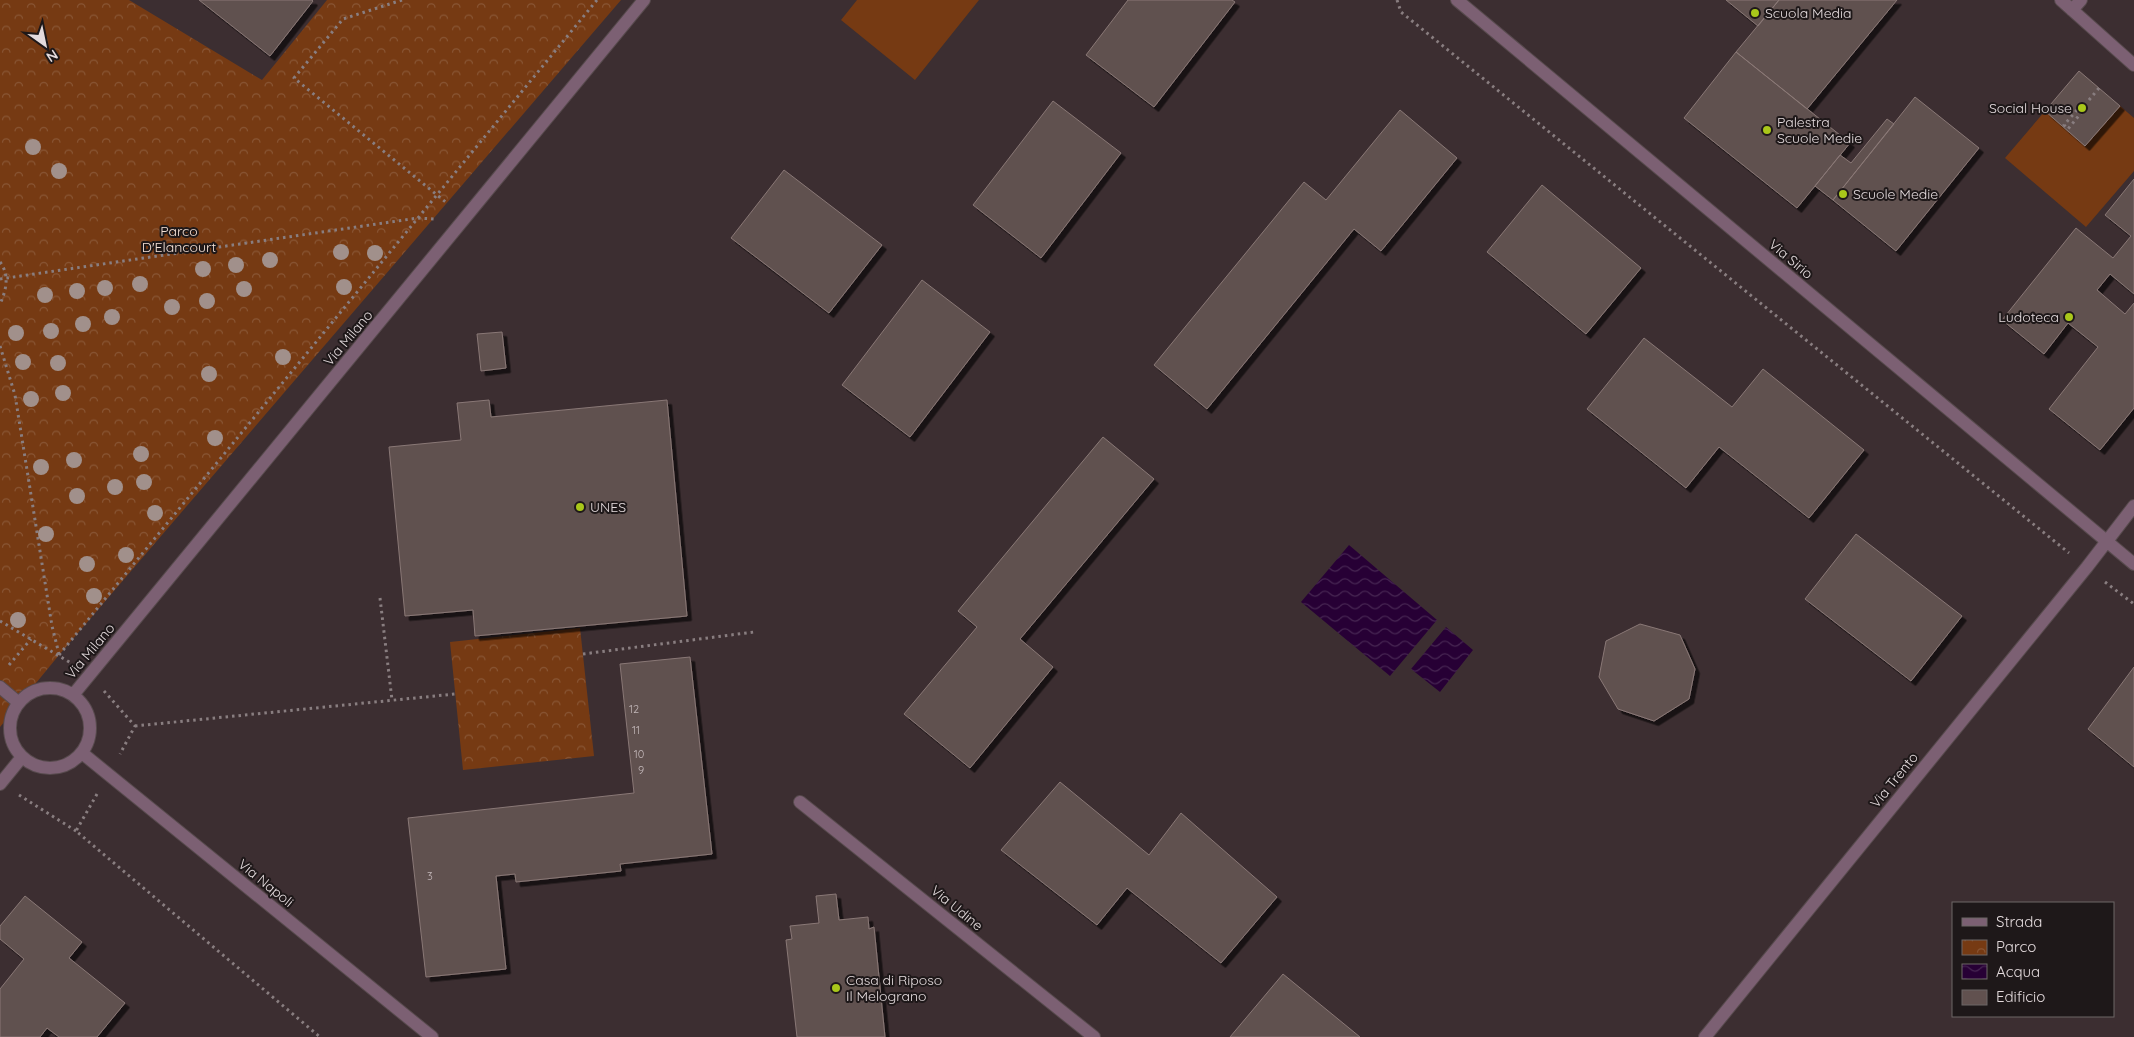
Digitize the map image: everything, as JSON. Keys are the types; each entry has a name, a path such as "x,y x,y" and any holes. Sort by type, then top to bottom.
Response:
{"street":[{"name":"Via Milano","path":"73,694 644,0"},
{"name":"Via Sirio","path":"1458,0 2134,564"},
{"path":"2061,0 2076,5 2134,65"},
{"name":"Via Trento","path":"1705,1037 2087,568 2105,541 2134,506"},
{"path":"0,687 19,703"},
{"path":"45,688 55,688 73,694 87,712 90,722 88,744 82,753 74,761 54,768 34,765 22,757 12,742 10,732 12,716 19,703 35,690 45,688"},
{"name":"Via Napoli","path":"82,753 432,1037"},
{"path":"0,784 22,757"},
{"name":"Via Udine","path":"800,802 1094,1037"}],"path":[{"path":"402,0 343,19 294,78 465,219"},
{"path":"0,346 15,395 52,626 60,655 598,0"},
{"path":"1397,0 1401,12 2087,568 2134,604"},
{"path":"2089,100 2099,88"},
{"path":"2077,110 2064,125 2068,129 2081,113"},
{"path":"0,279 418,218 465,219"},
{"path":"0,262 6,278 6,292 0,304"},
{"path":"380,598 392,700"},
{"path":"583,654 754,632"},
{"path":"6,669 31,639"},
{"path":"135,726 455,694"},
{"path":"0,784 76,831"}],"green space":[{"name":"Parco D'Elancourt","path":"0,0 129,0 262,80 327,0 621,0 59,655 0,727"},
{"path":"857,0 979,0 915,80 841,20"},
{"path":"2120,106 2134,118 2134,171 2086,227 2005,158 2045,111 2085,145"},
{"path":"580,628 594,756 463,770 450,642"}],"water":[{"path":"1349,545 1437,620 1390,676 1301,602"},
{"path":"1446,627 1473,650 1440,692 1411,669"}],"building":[{"path":"199,0 312,0 313,1 270,56"},
{"path":"1128,0 1232,0 1235,2 1154,107 1086,55"},
{"name":"Scuola Media","path":"1726,0 1779,0 1758,26"},
{"name":"Palestra Scuole Medie","path":"1779,0 1897,0 1807,109 1736,52"},
{"name":"Palestra Scuole Medie","path":"1736,52 1850,143 1797,208 1684,118"},
{"name":"Social House","path":"2079,71 2120,106 2085,146 2045,111"},
{"name":"Palestra Scuole Medie","path":"1915,97 1979,148 1896,251 1833,200"},
{"path":"1053,101 1121,153 1041,258 973,205"},
{"path":"1400,110 1457,158 1381,251 1354,229 1207,409 1154,365 1304,182 1326,200"},
{"path":"1887,119 1894,124 1833,200 1815,186 1840,155 1851,163"},
{"path":"784,170 882,245 829,313 731,238"},
{"name":"Ludoteca","path":"2134,179 2134,294 2110,274 2097,290 2125,314 2134,303 2134,408 2100,450 2049,409 2098,347 2068,323 2044,354 2002,320 2076,228 2113,258 2131,236 2105,215"},
{"path":"1542,185 1641,268 1586,334 1487,252"},
{"path":"922,280 990,332 910,437 842,385"},
{"path":"502,332 506,368 481,371 477,334"},
{"path":"1644,338 1732,407 1763,369 1864,450 1809,518 1719,447 1686,488 1587,409"},
{"path":"489,400 491,417 667,400 687,616 475,636 473,610 405,616 389,447 461,440 457,403"},
{"path":"1103,437 1154,479 1020,639 1053,667 970,768 904,714 977,627 958,611"},
{"path":"1856,534 1962,616 1911,681 1805,599"},
{"path":"1640,624 1680,635 1695,669 1689,699 1654,721 1618,709 1599,677 1606,641"},
{"path":"690,657 712,854 620,864 621,871 516,882 515,874 496,876 506,969 426,977 408,818 634,793 620,664"},
{"path":"2134,667 2134,767 2088,729"},
{"path":"1060,782 1149,855 1181,813 1277,897 1221,963 1127,888 1097,925 1001,850"},
{"name":"Casa di Riposo Il Melograno","path":"836,894 839,920 868,917 869,929 874,927 885,1037 797,1037 786,940 792,939 790,926 819,923 816,896"},
{"path":"25,896 82,942 69,958 125,1003 97,1037 59,1037 47,1028 40,1037 0,1037 0,989 24,959 0,939 0,926"},
{"path":"1283,974 1360,1037 1230,1037"}],"place":[{"name":"Scuola Media","path":"1755,13"},
{"name":"Social House","path":"2082,108"},
{"name":"Palestra Scuole Medie","path":"1767,130"},
{"name":"Scuole Medie","path":"1843,194"},
{"name":"Ludoteca","path":"2069,317"},
{"name":"UNES","path":"580,507"},
{"name":"Casa di Riposo Il Melograno","path":"836,988"}]}
